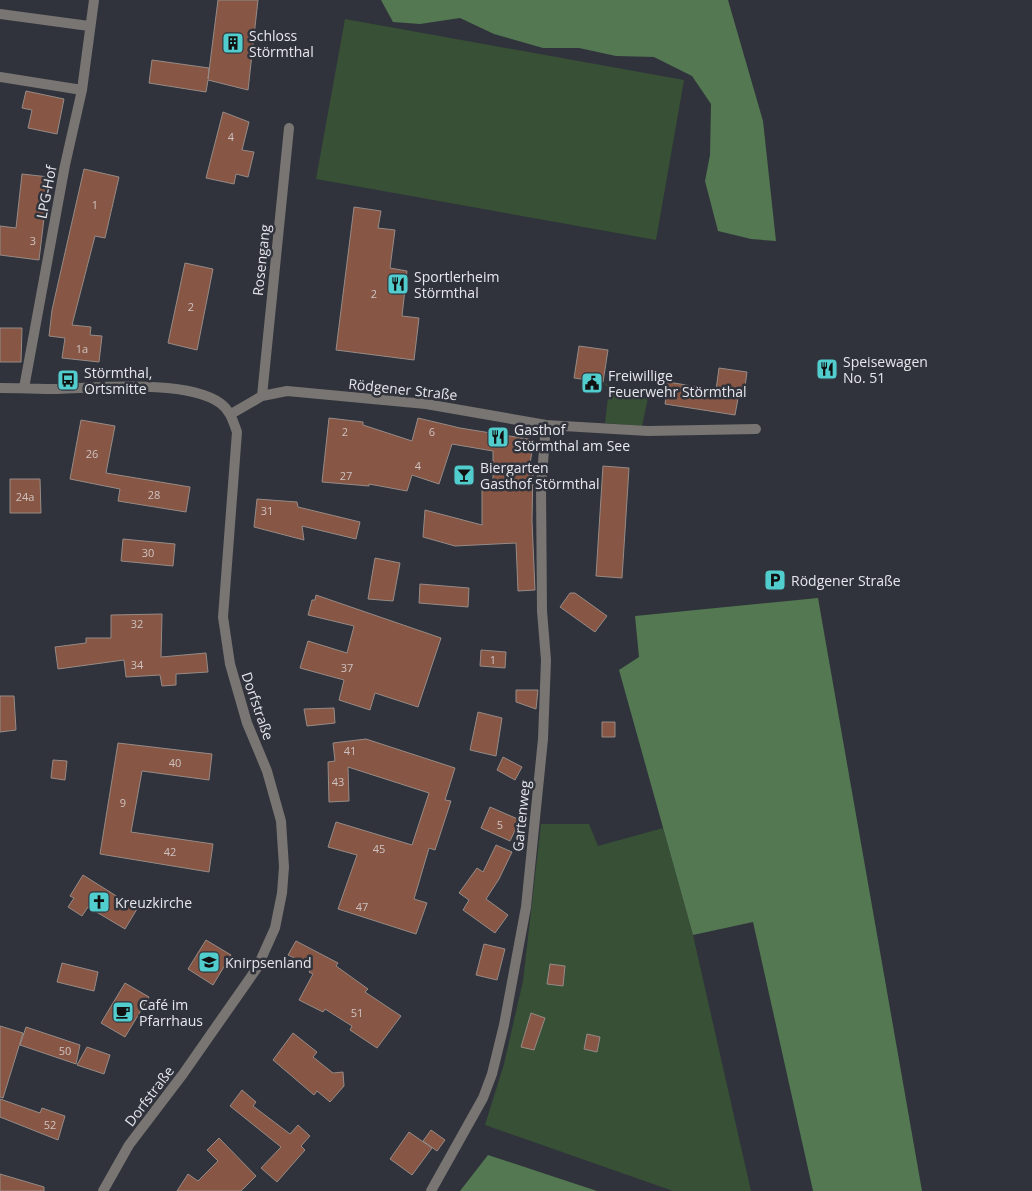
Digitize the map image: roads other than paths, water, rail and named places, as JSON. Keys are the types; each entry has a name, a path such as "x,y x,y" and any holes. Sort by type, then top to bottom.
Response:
{"street":[{"name":"LPG-Hof","path":"24,388 65,165 82,90 94,0"},
{"path":"0,14 90,26"},
{"path":"0,77 82,90"},
{"name":"Rosengang","path":"262,396 289,128"},
{"path":"0,388 146,388 183,390 220,402 231,414"},
{"name":"Rödgener Straße","path":"231,414 262,396 287,391 426,404 546,425 648,431 756,429"},
{"name":"Dorfstraße","path":"103,1191 128,1145 183,1074 257,968 275,928 282,893 284,867 281,821 267,771 247,722 230,664 223,617 237,432 231,414"},
{"name":"Gartenweg","path":"431,1191 483,1098 492,1074 504,1025 526,907 543,739 546,660 542,611 540,488 546,425"}],"place":[{"name":"Schloss Störmthal","path":"233,43"},
{"name":"Sportlerheim Störmthal","path":"398,284"},
{"name":"Speisewagen No. 51","path":"827,369"},
{"name":"Störmthal, Ortsmitte","path":"68,380"},
{"name":"Freiwillige Feuerwehr Störmthal","path":"592,383"},
{"name":"Gasthof Störmthal am See","path":"498,437"},
{"name":"Biergarten Gasthof Störmthal","path":"464,475"},
{"name":"Rödgener Straße","path":"775,580"},
{"name":"Kreuzkirche","path":"99,902"},
{"name":"Knirpsenland","path":"209,962"},
{"name":"Café im Pfarrhaus","path":"123,1012"}]}
